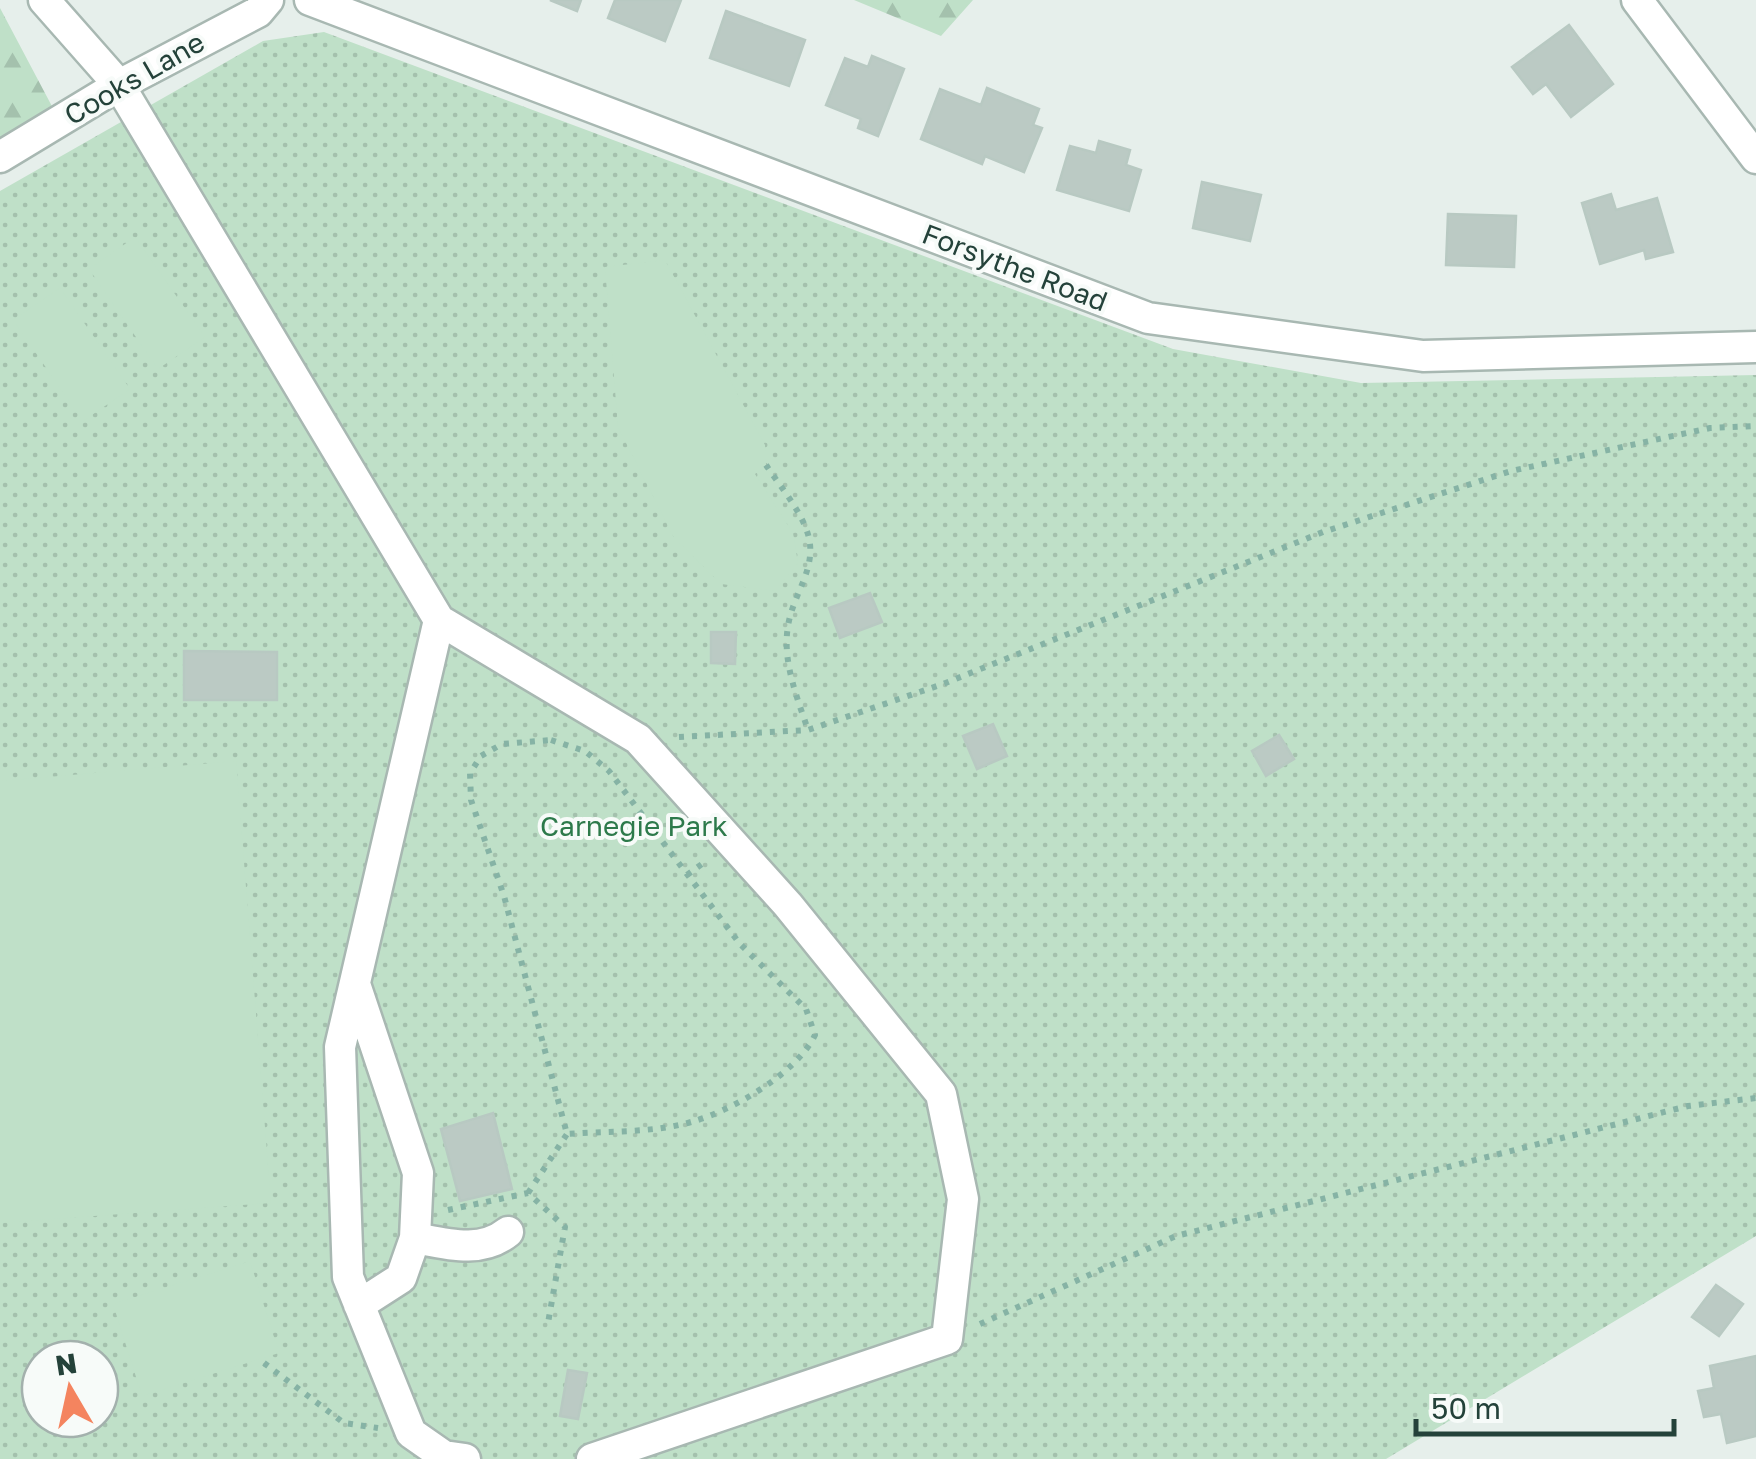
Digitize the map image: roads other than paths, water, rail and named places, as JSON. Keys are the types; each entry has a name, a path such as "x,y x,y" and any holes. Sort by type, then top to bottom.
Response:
{"street":[{"path":"44,0 119,85 439,620 638,739 788,905 941,1094 963,1199 947,1339 592,1459"},
{"name":"Cooks Lane","path":"0,157 119,85 258,12 268,0"},
{"name":"Forsythe Road","path":"310,0 1148,318 1423,356 1756,347"},
{"path":"1637,0 1756,158"},
{"path":"439,620 340,1047 348,1277 411,1433 444,1456 465,1459"},
{"path":"355,984 418,1173 416,1228 401,1278 359,1304"},
{"path":"416,1228 461,1246 494,1244 508,1232"}],"park label":[{"name":"Carnegie Park","path":"634,825"}]}
